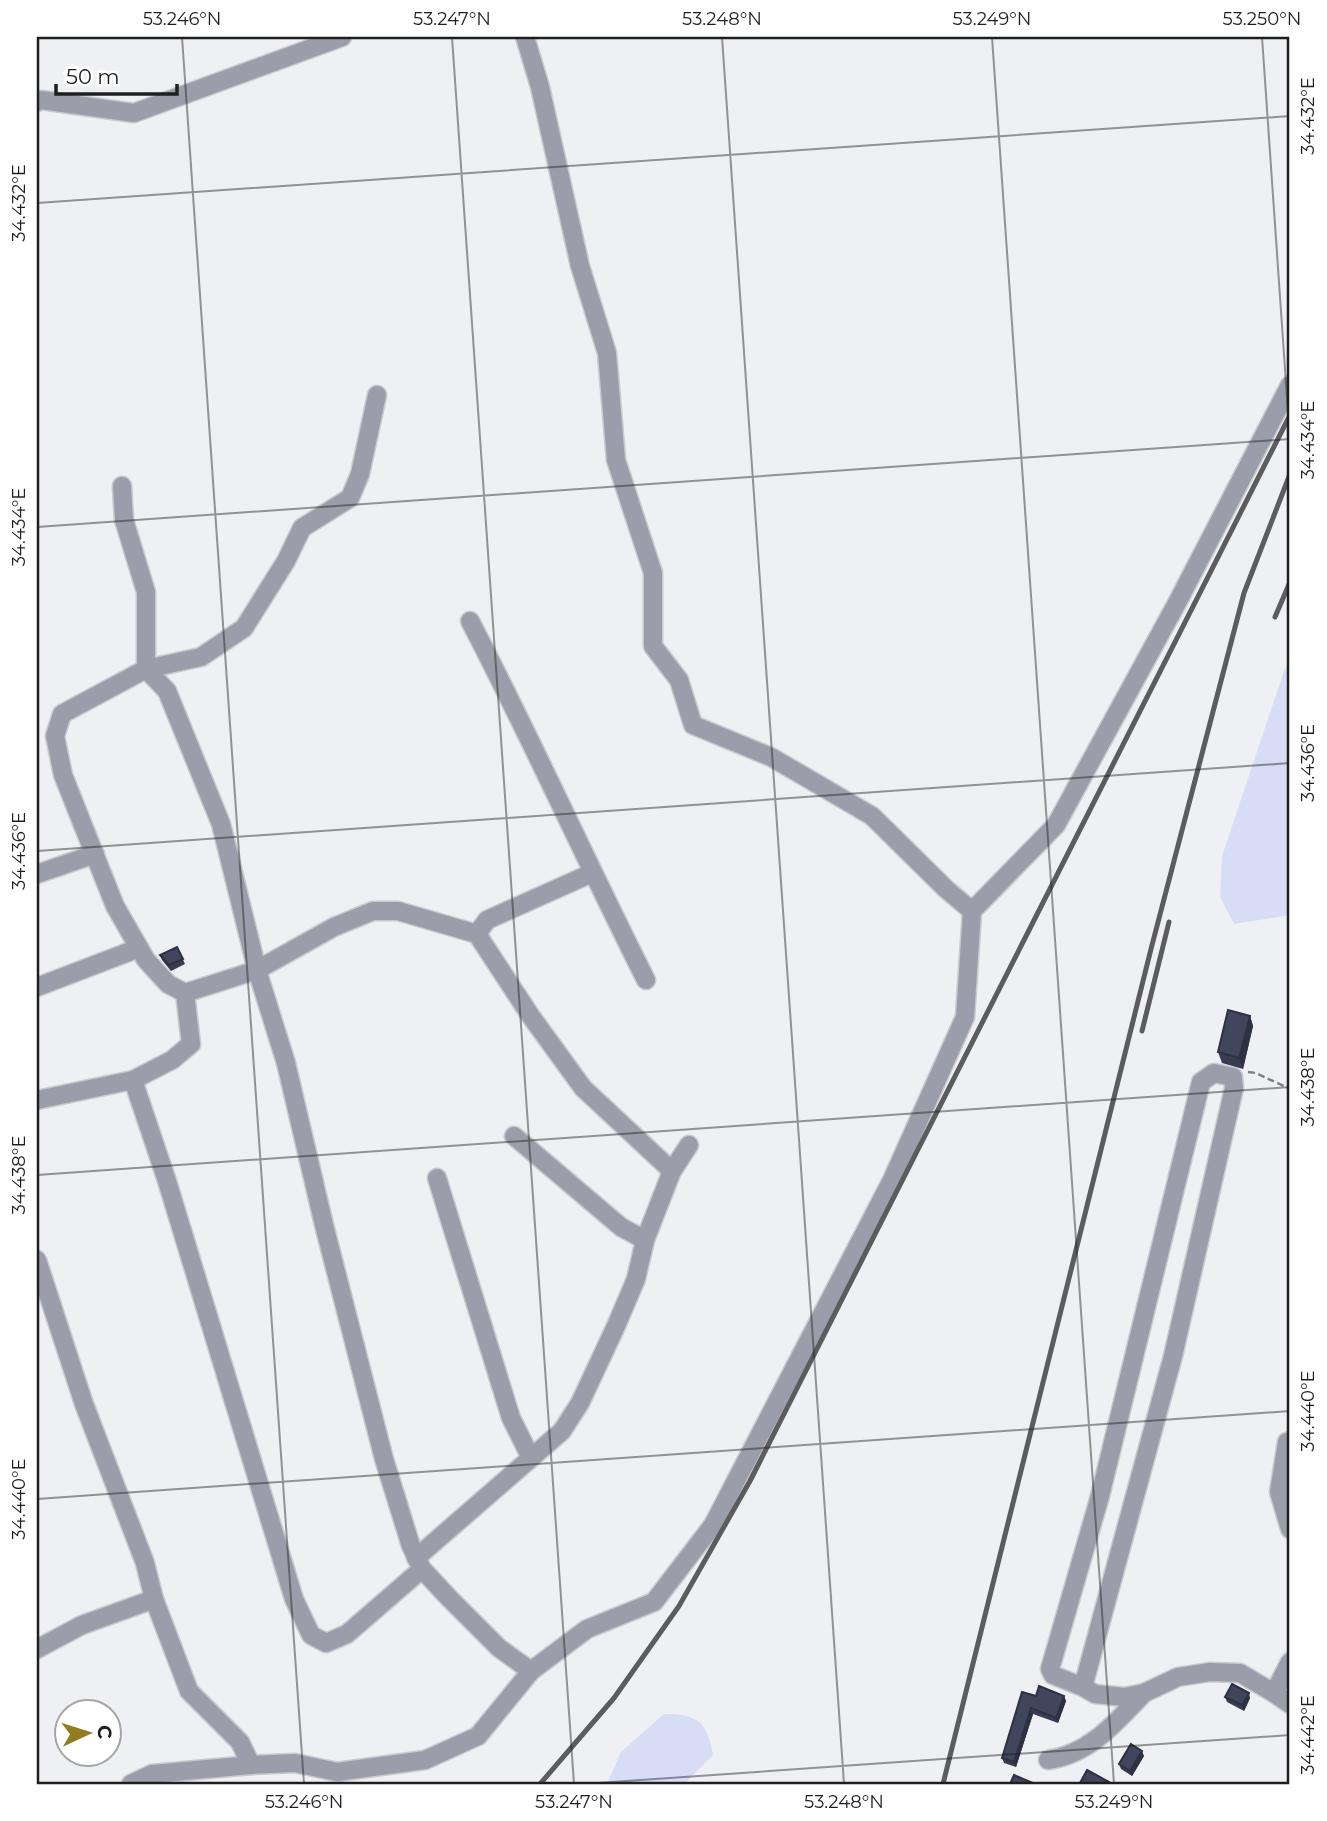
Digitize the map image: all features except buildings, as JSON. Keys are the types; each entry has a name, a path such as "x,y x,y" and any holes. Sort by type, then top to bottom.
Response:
{"street":[{"path":"37,102 41,100 134,113 342,37"},
{"path":"524,37 540,87 580,266 607,352 616,460 653,573 653,646 679,680 693,725 771,757 872,816 972,911"},
{"path":"131,1784 152,1774 251,1765 295,1763 337,1772 425,1760 478,1736 531,1671 587,1629 654,1602 713,1525 892,1180 965,1017 972,911 1056,825 1177,603 1290,385"},
{"path":"377,394 360,474 350,498 302,528 286,561 244,628 201,657 146,669 62,714 55,736 63,775 114,906 146,960 168,984 185,993 257,970 334,927 373,911 398,911 477,934 530,1015 583,1088 672,1171"},
{"path":"122,486 124,520 146,593 146,669 167,691 221,824 257,970 286,1063 384,1459 411,1546 419,1563 499,1648 531,1671"},
{"path":"470,621 522,721 592,873 646,980"},
{"path":"37,874 95,853"},
{"path":"477,934 487,920 592,873"},
{"path":"37,987 139,948"},
{"path":"37,1100 133,1080 172,1060 191,1045 185,993"},
{"path":"1083,1687 1173,1356 1234,1088 1233,1077 1214,1073 1201,1082 1100,1496 1049,1669 1053,1675 1095,1694 1124,1697 1144,1693 1178,1677 1210,1672 1240,1673 1290,1704"},
{"path":"133,1080 167,1181 294,1599 311,1635 326,1643 347,1634 419,1563 562,1432 580,1403 636,1279 645,1240 672,1171 689,1145"},
{"path":"514,1136 621,1227 645,1240"},
{"path":"437,1178 511,1419 531,1458"},
{"path":"37,1260 84,1404 145,1563 154,1599 188,1691 240,1742 251,1765"},
{"path":"1290,1441 1287,1442 1279,1492 1290,1529"},
{"path":"37,1650 82,1625 154,1599"},
{"path":"1274,1693 1290,1662"},
{"path":"1048,1760 1065,1757 1102,1737 1144,1693"}],"path":[{"path":"1233,1077 1245,1071 1256,1073 1290,1089"}],"shaded area":[{"path":"1290,659 1290,915 1234,924 1220,897 1222,856"},
{"path":"664,1714 685,1716 699,1722 711,1743 713,1755 684,1784 607,1784 621,1752"}],"railway":[{"path":"540,1784 614,1698 679,1606 750,1481 1290,415"},
{"path":"943,1784 1151,949 1244,593 1290,474"},
{"path":"1275,617 1290,582"},
{"path":"1142,1031 1169,922"}]}
